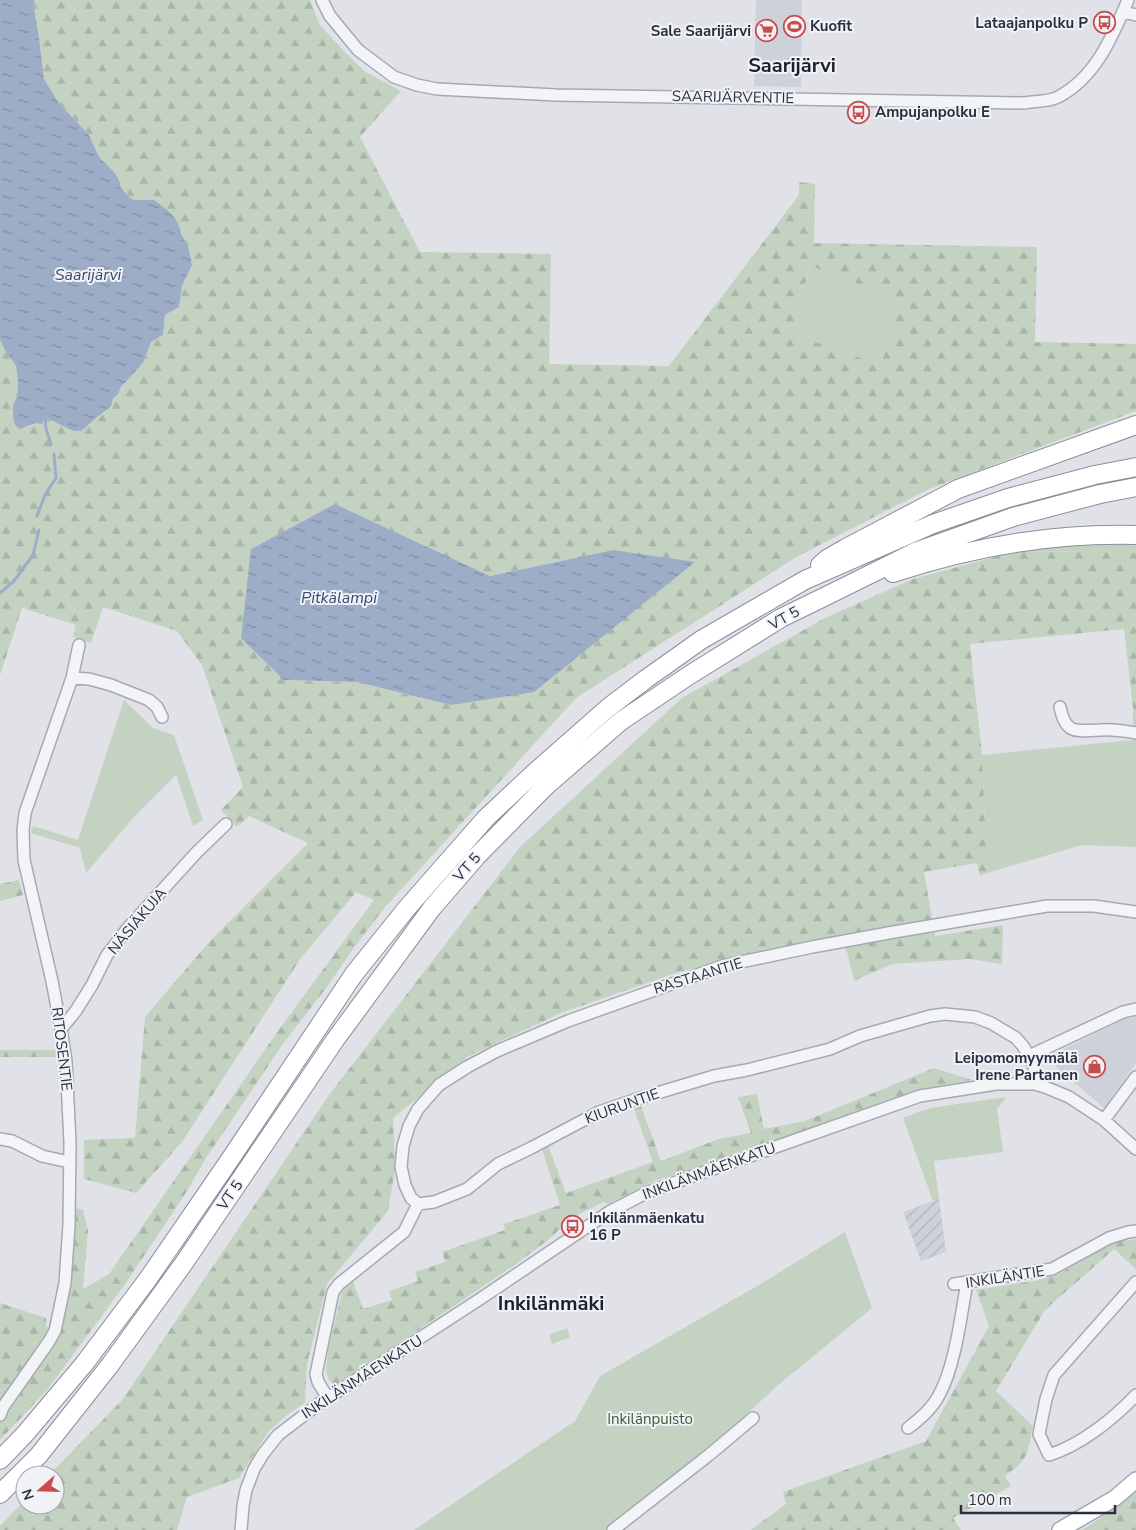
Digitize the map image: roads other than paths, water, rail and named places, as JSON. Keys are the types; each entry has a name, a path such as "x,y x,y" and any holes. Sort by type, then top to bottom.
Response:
{"highway":[{"path":"805,580 827,558 958,489 1062,450 1136,425"},
{"name":"VT 5","path":"0,1460 25,1434 84,1364 148,1279 354,974 407,908 486,818 602,713 701,640 805,580 933,524 1008,498 1095,475 1136,467"},
{"name":"VT 5","path":"0,1494 40,1455 110,1365 190,1255 335,1040 432,908 476,857 546,786 622,721 688,676 781,618 915,552 1014,517 1100,494 1136,487"},
{"path":"820,599 924,563 970,552 1036,540 1099,534 1136,535"}],"main road":[{"path":"1060,1530 1115,1498 1136,1480"}],"street":[{"name":"SAARIJÄRVENTIE","path":"322,0 330,16 358,50 394,77 417,85 437,88 556,95 1024,103 1057,98 1087,75 1105,49 1128,0"},
{"path":"1123,12 1136,16"},
{"name":"RITOSENTIE","path":"0,1414 48,1343 58,1323 65,1284 69,1225 67,1079 61,1029 24,860 22,830 25,813 72,678 78,645"},
{"path":"72,678 89,679 110,685 149,700 157,707 162,717"},
{"path":"1060,707 1066,725 1078,731 1118,730 1136,733"},
{"name":"NÄSIÄKUJA","path":"61,1029 75,1012 92,985 107,955 128,928 197,852 226,824"},
{"name":"RASTAANTIE","path":"418,1204 411,1198 405,1185 401,1167 402,1146 409,1126 418,1109 439,1085 468,1067 497,1051 568,1020 722,966 830,944 1047,906 1094,906 1136,912"},
{"path":"1030,1056 1123,1012 1136,1009"},
{"name":"KIURUNTIE","path":"418,1204 434,1202 466,1189 498,1164 599,1112 714,1076 747,1070 830,1048 868,1034 930,1016 945,1014 975,1018 991,1023 1016,1038 1030,1056 1035,1071 1035,1084"},
{"path":"1104,1120 1136,1077"},
{"name":"INKILÄNMÄENKATU","path":"241,1530 246,1490 254,1469 262,1454 278,1435 328,1398 425,1336 608,1212 648,1192 920,1096 996,1084 1035,1084 1069,1097 1104,1120 1136,1149"},
{"path":"0,1139 12,1142 42,1156 69,1162"},
{"path":"328,1398 318,1382 316,1374 333,1292 339,1284 404,1232 418,1204"},
{"name":"INKILÄNTIE","path":"954,1284 1052,1269 1109,1238 1136,1231"},
{"path":"908,1428 931,1408 940,1394 952,1359 967,1282"},
{"path":"1136,1282 1054,1375 1046,1399 1039,1434 1049,1455 1071,1446 1121,1411 1136,1395"},
{"path":"613,1530 753,1418"}],"water":[{"name":"Saarijärvi","path":"0,0 34,0 44,79 58,102 89,135 99,157 114,172 121,188 129,197 134,200 154,200 167,210 175,218 189,249 192,265 182,286 179,307 165,315 163,335 151,342 143,363 121,387 111,406 81,431 73,431 45,417 42,424 37,423 19,429 14,423 13,406 17,396 18,382 16,366 0,340"},
{"name":"Pitkälampi","path":"335,504 490,576 613,550 695,562 534,692 451,705 357,682 284,680 241,638 251,549"}],"waterway":[{"path":"45,417 46,429 51,444"},
{"path":"37,516 45,495 56,478 54,454"},
{"path":"0,593 14,581 33,555 39,530"}],"place":[{"name":"Lataajanpolku P","path":"1104,23"},
{"name":"Kuofit","path":"794,26"},
{"name":"Sale Saarijärvi","path":"767,31"},
{"name":"Ampujanpolku E","path":"859,112"},
{"name":"Leipomomyymälä Irene Partanen","path":"1094,1067"},
{"name":"Inkilänmäenkatu 16 P","path":"573,1227"}],"district":[{"name":"Saarijärvi","path":"792,65"},
{"name":"Inkilänmäki","path":"551,1303"}],"park label":[{"name":"Inkilänpuisto","path":"650,1419"}]}
